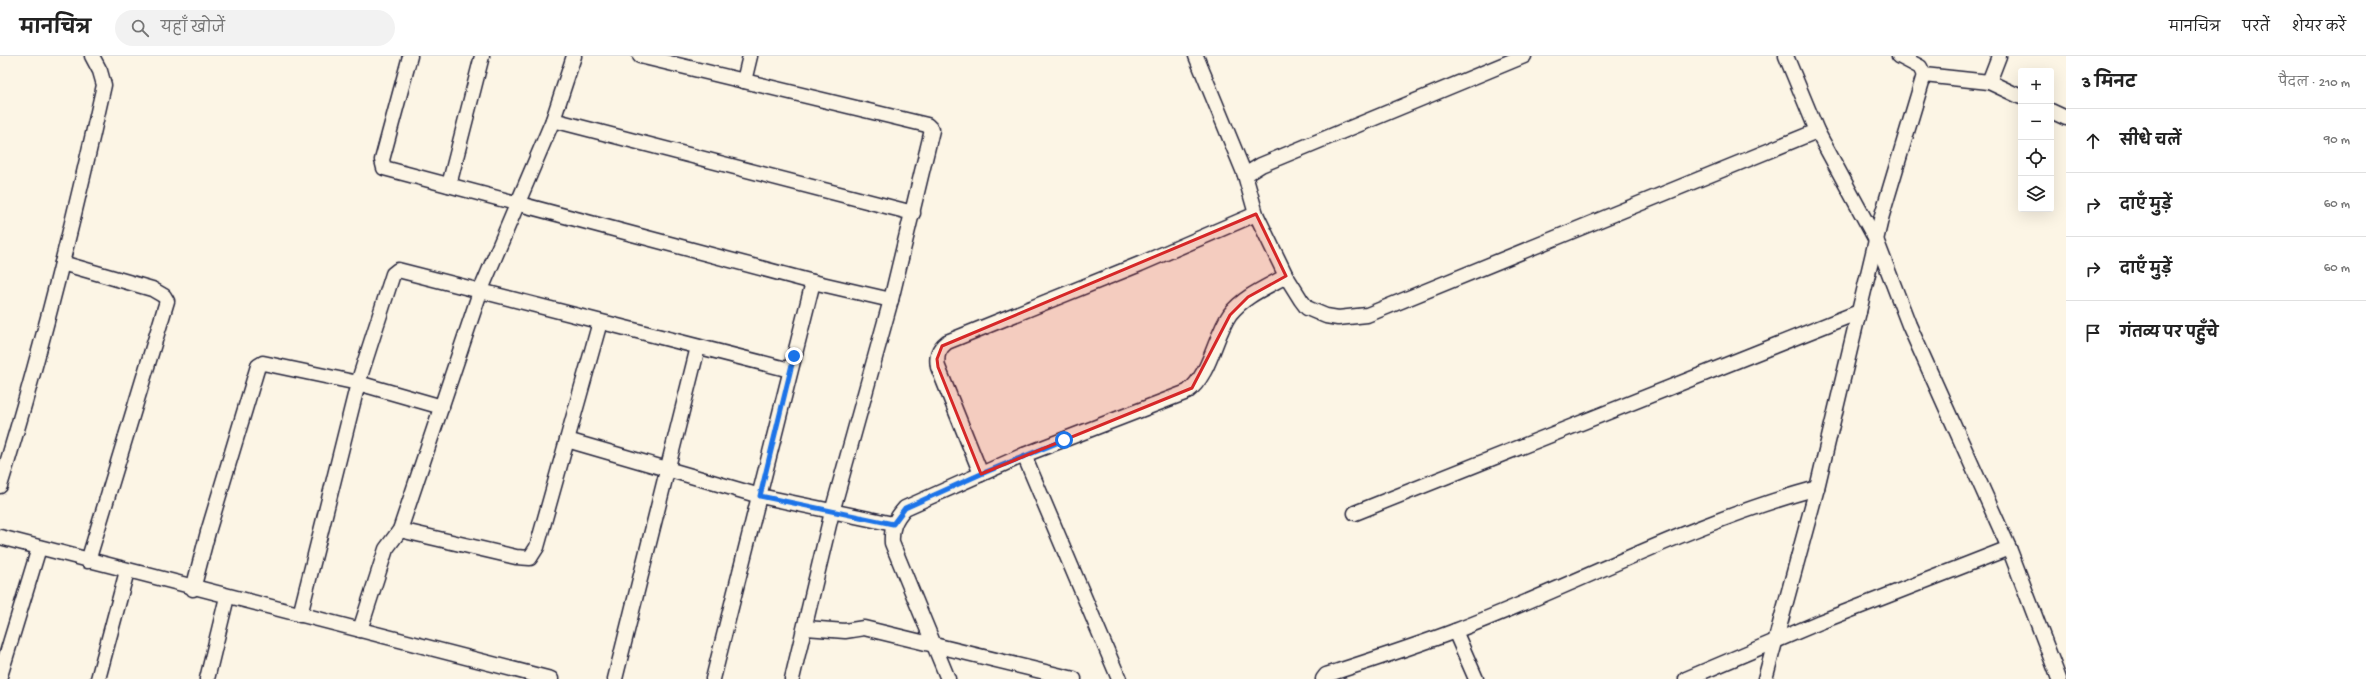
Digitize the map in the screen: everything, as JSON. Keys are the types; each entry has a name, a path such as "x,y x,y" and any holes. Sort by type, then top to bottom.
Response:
{"street":[{"path":"0,486 18,427 62,263 104,85 100,71 92,56"},
{"path":"410,56 382,165 384,168 813,282 891,300"},
{"path":"449,185 482,56"},
{"path":"360,630 386,549 400,530 480,292 519,204 553,120 574,56"},
{"path":"640,56 930,126 932,133 891,300 832,512 806,628 792,679"},
{"path":"744,81 750,56"},
{"path":"1196,56 1245,175 1256,214 1286,276 1307,308 1314,312 1338,318 1367,315 1817,131"},
{"path":"1245,175 1261,164 1524,56"},
{"path":"1786,56 1817,131 1877,242 1909,325 2009,548 2059,679"},
{"path":"1765,679 1817,488 1877,242 1882,214 1924,75 1920,67 1899,56"},
{"path":"1989,82 1999,56"},
{"path":"1924,75 1989,82 2018,95"},
{"path":"2054,112 2066,118"},
{"path":"553,120 913,214"},
{"path":"981,474 938,367 937,358 942,346 947,342 1133,267 1256,214"},
{"path":"62,263 152,289 164,296 167,301 88,562"},
{"path":"300,614 358,383 395,272 404,271 480,292 790,370"},
{"path":"948,679 892,543 893,524 905,508 1024,455 1187,392 1198,382 1220,334 1234,310 1248,297 1286,276"},
{"path":"713,679 813,282"},
{"path":"1355,514 1859,312"},
{"path":"400,530 516,557 530,558 537,547 600,322"},
{"path":"615,679 666,470 698,347"},
{"path":"193,589 208,532 258,366 262,363 358,383 442,407"},
{"path":"567,440 666,470 760,496 893,524"},
{"path":"1024,455 1119,679"},
{"path":"1323,679 1326,675 1455,631 1673,538 1786,496 1817,488"},
{"path":"0,537 88,562 193,589 300,614 552,679"},
{"path":"0,676 39,548"},
{"path":"1686,679 1820,622 2009,548"},
{"path":"98,679 127,571"},
{"path":"207,679 227,597"},
{"path":"806,628 845,631 864,628 1074,679"},
{"path":"1455,631 1476,679"}],"highlighted area":[{"path":"1256,214 1286,276 1248,297 1230,315 1192,388 981,474 938,367 937,359 942,346"}],"route":[{"path":"794,356 760,496 893,524 905,508 1024,455 1064,440"}]}
